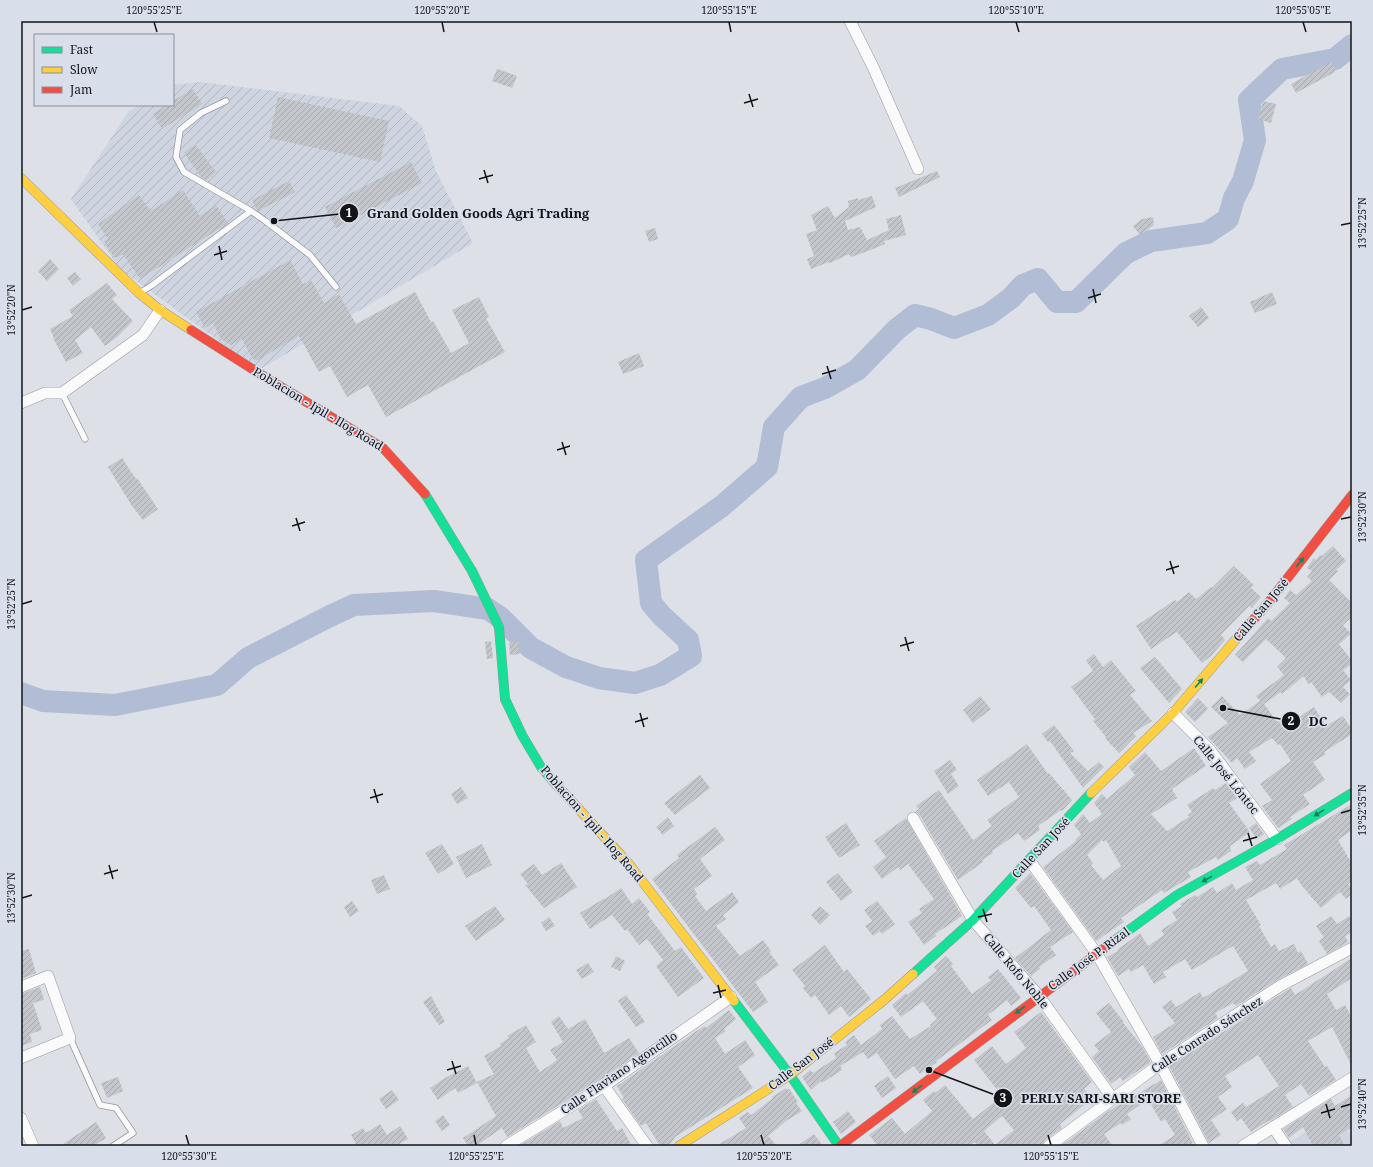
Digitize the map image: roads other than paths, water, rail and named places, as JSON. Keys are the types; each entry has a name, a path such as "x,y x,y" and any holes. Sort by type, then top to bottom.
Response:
{"street":[{"path":"850,21 873,67 918,169"},
{"name":"Poblacion - Ipil - Ilog Road","path":"21,178 139,292 160,310 268,379 383,448 423,490 472,571 499,627 506,699 522,735 541,767 629,864 790,1075 840,1146"},
{"path":"21,403 45,393 62,393 143,335 160,310"},
{"name":"Calle San José","path":"679,1146 790,1075 884,1000 973,920 1100,784 1173,713 1269,602 1352,495"},
{"name":"Calle José Lóntoc","path":"1173,713 1210,750 1277,839"},
{"name":"Calle José P. Rizal","path":"840,1146 1039,996 1177,895 1277,839 1352,793"},
{"name":"Calle Rofo Noble","path":"913,818 973,920 1039,996 1113,1098"},
{"path":"1030,860 1097,954 1160,1064 1203,1146"},
{"name":"Calle Conrado Sánchez","path":"1049,1146 1160,1064 1280,986 1352,948"},
{"path":"21,987 48,976 70,1038 21,1058"},
{"name":"Calle Flaviano Agoncillo","path":"506,1146 604,1086 731,997"},
{"path":"1243,1146 1352,1078"},
{"path":"604,1086 646,1146"},
{"path":"21,1118 33,1146"},
{"path":"1273,1127 1286,1146"}],"lane":[{"path":"226,101 201,113 180,130 176,158 184,172 264,220 310,256 336,287"},
{"path":"139,292 151,286 251,211"},
{"path":"62,393 85,439"},
{"path":"70,1038 100,1105 116,1108 133,1133 112,1146"}],"waterway":[{"path":"21,693 43,701 115,705 217,685 248,658 354,605 434,601 488,609 501,618 531,648 566,667 599,678 635,683 660,675 691,656 688,640 661,615 651,603 646,560 722,506 767,467 774,427 801,397 825,388 857,370 897,329 915,315 931,319 954,328 988,315 1011,298 1023,285 1038,279 1057,302 1076,302 1126,253 1151,241 1207,233 1228,219 1234,198 1243,181 1255,140 1249,100 1282,69 1335,59 1352,45"}],"place":[{"name":"Grand Golden Goods Agri Trading","path":"274,221"},
{"name":"DC","path":"1223,708"},
{"name":"PERLY SARI-SARI STORE","path":"929,1070"}]}
